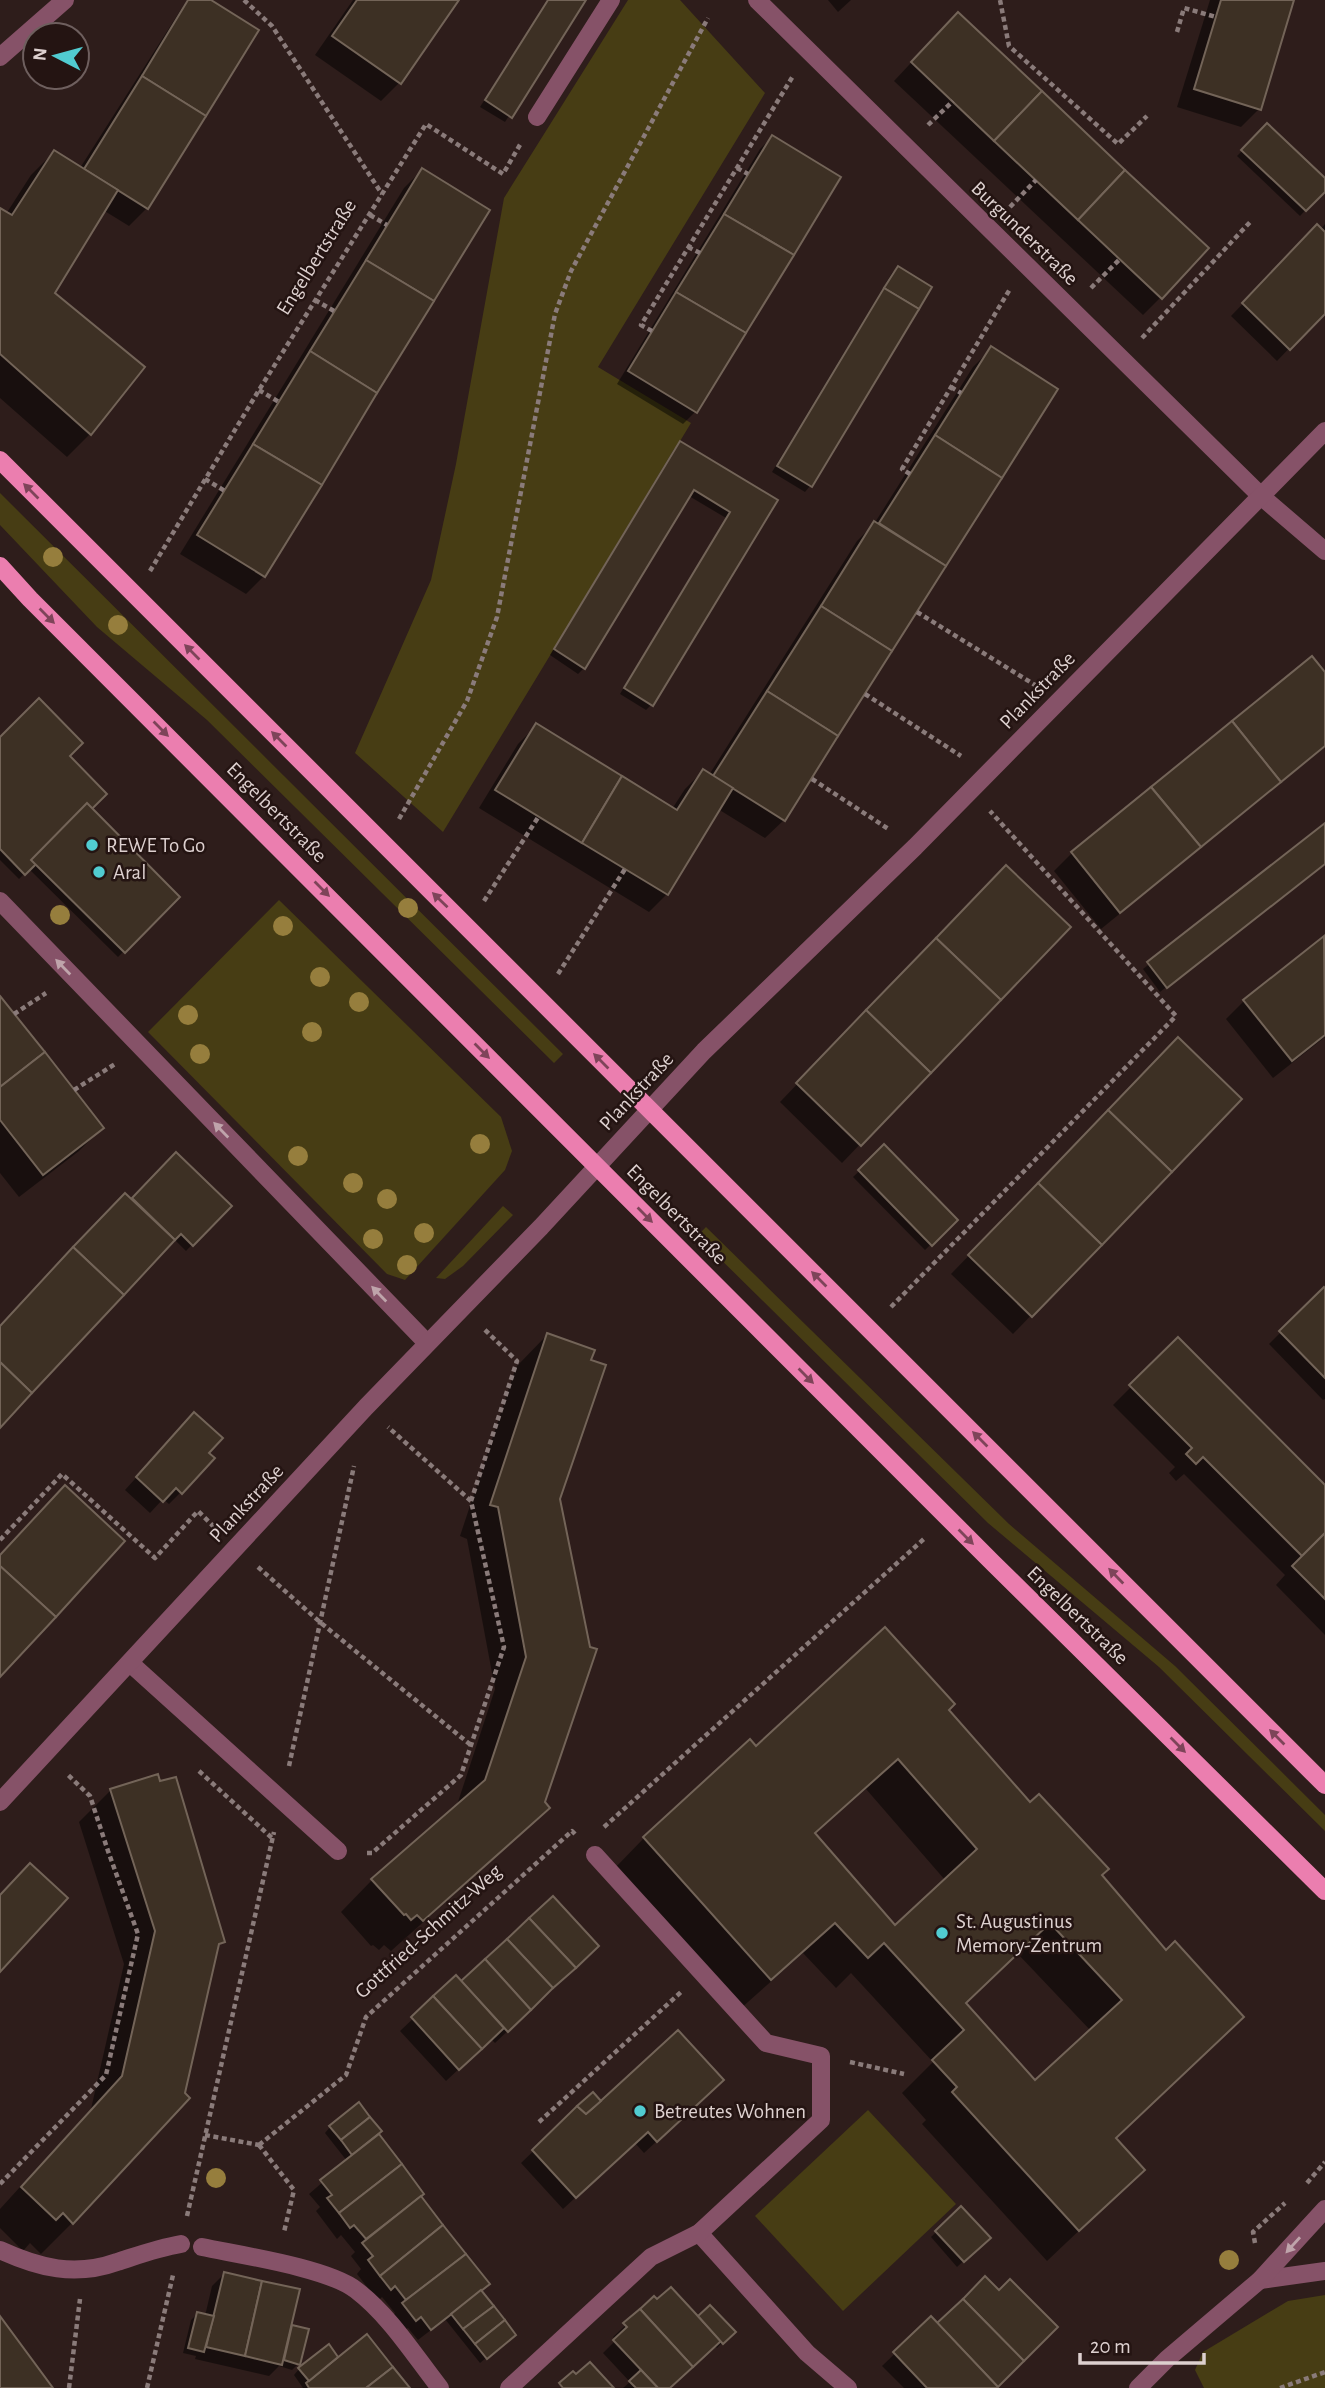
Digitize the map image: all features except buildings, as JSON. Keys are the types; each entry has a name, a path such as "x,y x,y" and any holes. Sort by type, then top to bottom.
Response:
{"main road":[{"path":"0,460 1325,1786"},
{"name":"Engelbertstraße","path":"0,566 947,1518 1325,1891"}],"street":[{"path":"0,57 65,0"},
{"path":"537,117 611,0"},
{"name":"Burgunderstraße","path":"757,0 1262,497 1325,551"},
{"name":"Plankstraße","path":"0,1802 366,1407 541,1227 704,1051 915,847 1325,431"},
{"path":"0,901 427,1343"},
{"path":"130,1663 338,1851"},
{"path":"509,2388 651,2257 699,2233 821,2120 821,2056 766,2043 590,1849"},
{"path":"1138,2388 1167,2359 1261,2280 1325,2209"},
{"path":"699,2233 807,2353 848,2388"},
{"path":"0,2250 27,2263 54,2270 83,2271 155,2248 181,2244"},
{"path":"202,2247 332,2277 355,2289 379,2310 440,2388"},
{"path":"1261,2280 1325,2271"}],"path":[{"path":"244,0 272,26 382,194"},
{"path":"1000,0 1009,46 1118,144 1147,116"},
{"path":"1177,32 1184,8 1216,17"},
{"path":"384,845 467,701 497,617 555,314 572,271 708,18"},
{"path":"652,331 641,324 808,51"},
{"name":"Engelbertstraße","path":"135,596 259,390 426,124 503,174 537,117"},
{"path":"736,168 748,174"},
{"path":"370,215 387,225"},
{"path":"1122,359 1252,220"},
{"path":"688,247 700,253"},
{"path":"1070,309 1120,259"},
{"path":"910,474 902,469 1025,265"},
{"path":"315,300 334,311"},
{"path":"951,387 961,393"},
{"path":"259,390 279,402"},
{"path":"205,479 225,491"},
{"path":"917,612 1058,700"},
{"path":"865,694 987,773"},
{"path":"812,779 915,847"},
{"path":"870,1329 1176,1016 971,789"},
{"path":"468,927 539,816"},
{"path":"541,1001 625,869"},
{"path":"14,1014 73,976"},
{"path":"74,1090 141,1047"},
{"path":"338,1851 372,1853 461,1775 504,1647 471,1502 517,1361 462,1306"},
{"path":"366,1407 471,1502"},
{"path":"0,1540 62,1474 155,1558 198,1511 321,1623 472,1746"},
{"path":"590,1849 947,1518"},
{"path":"0,2184 106,2075 138,1934 90,1796 45,1755"},
{"name":"Gottfried-Schmitz-Weg","path":"259,2145 346,2075 366,2017 572,1831 590,1849"},
{"path":"539,2122 702,1972"},
{"path":"821,2056 904,2074"},
{"path":"147,2388 205,2135 259,2145 294,2190 276,2263"},
{"path":"69,2388 83,2271"},
{"path":"1280,2388 1325,2372"}],"shaded area":[{"path":"628,0 680,0 765,93 598,367 691,423 443,832 355,753 431,580 456,464 504,198"},
{"path":"0,493 563,1054 554,1063 207,720 97,627 0,525"},
{"path":"279,900 501,1117 512,1151 505,1170 405,1280 387,1274 148,1032"},
{"path":"503,1206 513,1215 463,1266 445,1279 436,1278"},
{"path":"706,1227 1009,1524 1175,1666 1325,1815 1325,1831 1159,1667 988,1523 697,1236"},
{"path":"868,2110 956,2204 843,2311 755,2216"},
{"path":"1325,2295 1325,2388 1204,2388 1195,2370 1203,2352 1288,2301"}],"place":[{"name":"REWE To Go","path":"92,845"},
{"name":"Aral","path":"99,872"},
{"name":"St. Augustinus Memory-Zentrum","path":"942,1933"},
{"name":"Betreutes Wohnen","path":"640,2111"}]}
